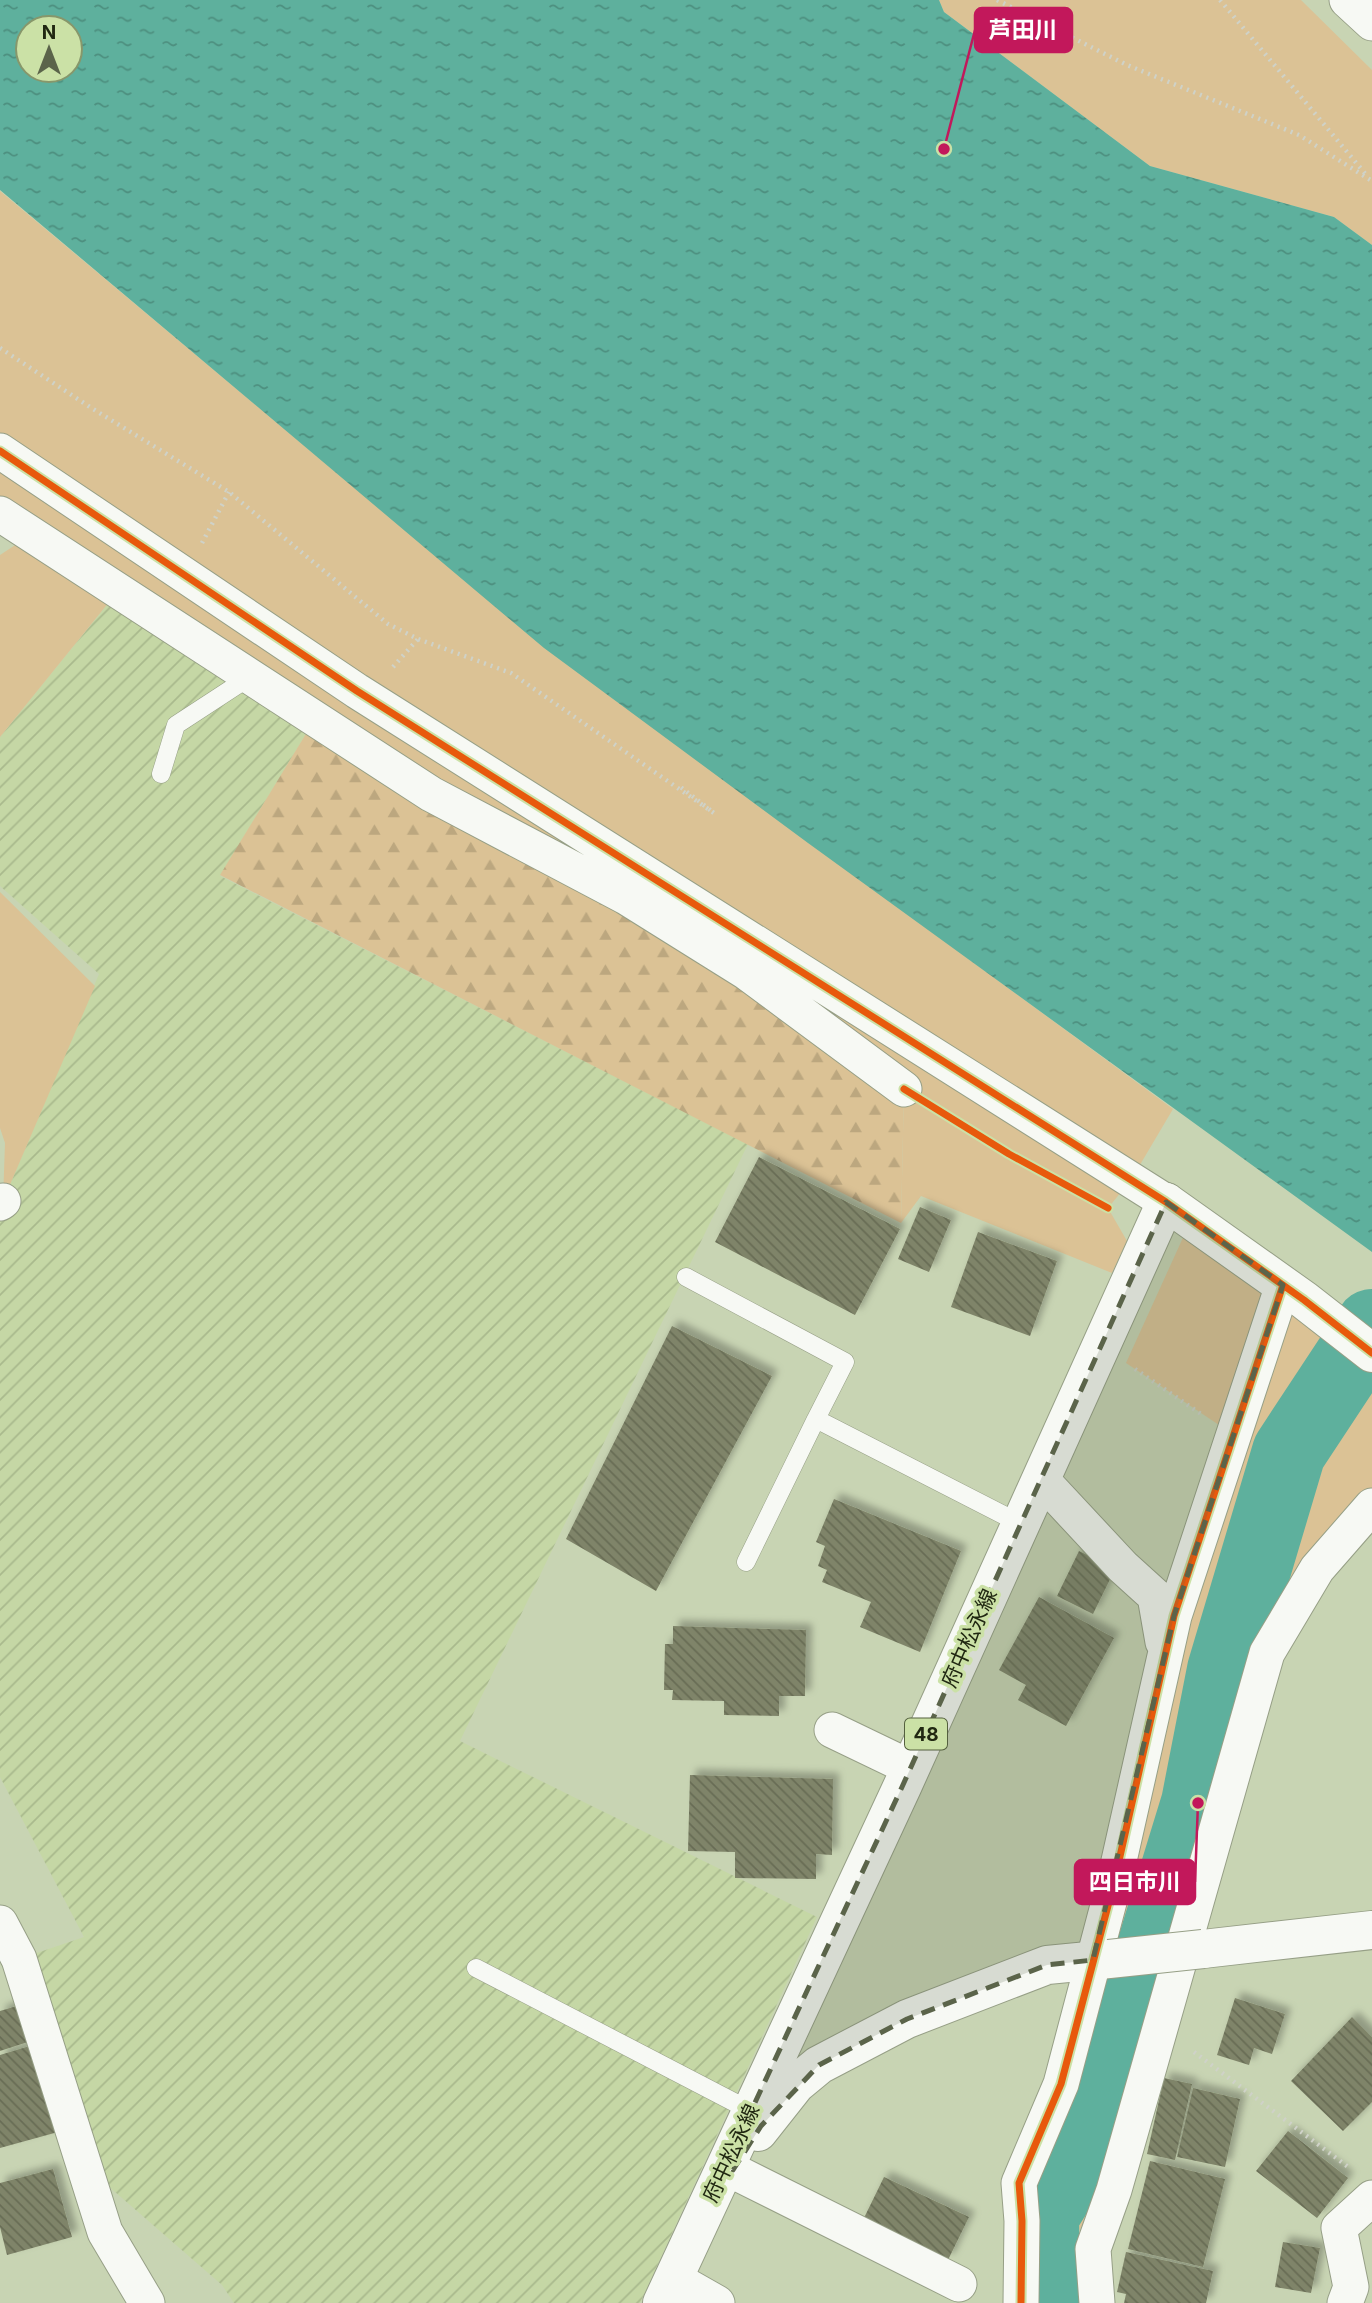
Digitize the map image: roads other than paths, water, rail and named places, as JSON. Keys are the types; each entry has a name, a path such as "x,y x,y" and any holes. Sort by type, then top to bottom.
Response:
{"main road":[{"path":"1166,1202 1294,1293 1372,1353"},
{"name":"府中松永線","path":"672,2281 729,2169 751,2111 911,1768 1166,1202"},
{"name":"府中松永線","path":"729,2169 796,2084 819,2065 907,2019 1046,1965 1372,1930"}],"street":[{"path":"1347,0 1372,23"},
{"path":"0,451 357,691 635,884 746,972 904,1090"},
{"path":"0,514 430,794 635,884 1166,1202"},
{"path":"1021,2303 1022,2221 1019,2183 1061,2084 1101,1959 1114,1883 1174,1616 1234,1434 1294,1293"},
{"path":"1041,1479 1123,1567 1155,1596 1166,1654"},
{"path":"1097,2303 1093,2249 1114,2190 1266,1653 1317,1569 1372,1506"},
{"path":"832,1730 911,1768"},
{"path":"0,1923 19,1959 105,2232 147,2303"},
{"path":"729,2169 958,2284"},
{"path":"1356,2296 1339,2228 1366,2187"},
{"path":"672,2281 717,2303"}],"lane":[{"path":"162,774 176,725 251,676"},
{"path":"685,1277 845,1362 746,1562"},
{"path":"816,1419 1021,1524"},
{"path":"476,1968 751,2111"}],"water":[{"path":"0,0 939,0 944,12 1150,166 1334,217 1372,245 1372,1252 808,843 544,648 0,190"}],"waterway":[{"path":"1043,2303 1042,2215 1083,2150 1129,2028 1198,1803 1224,1670 1289,1452 1372,1326"}],"place":[{"name":"芦田川","path":"944,149"},
{"name":"四日市川","path":"1198,1803"}]}
